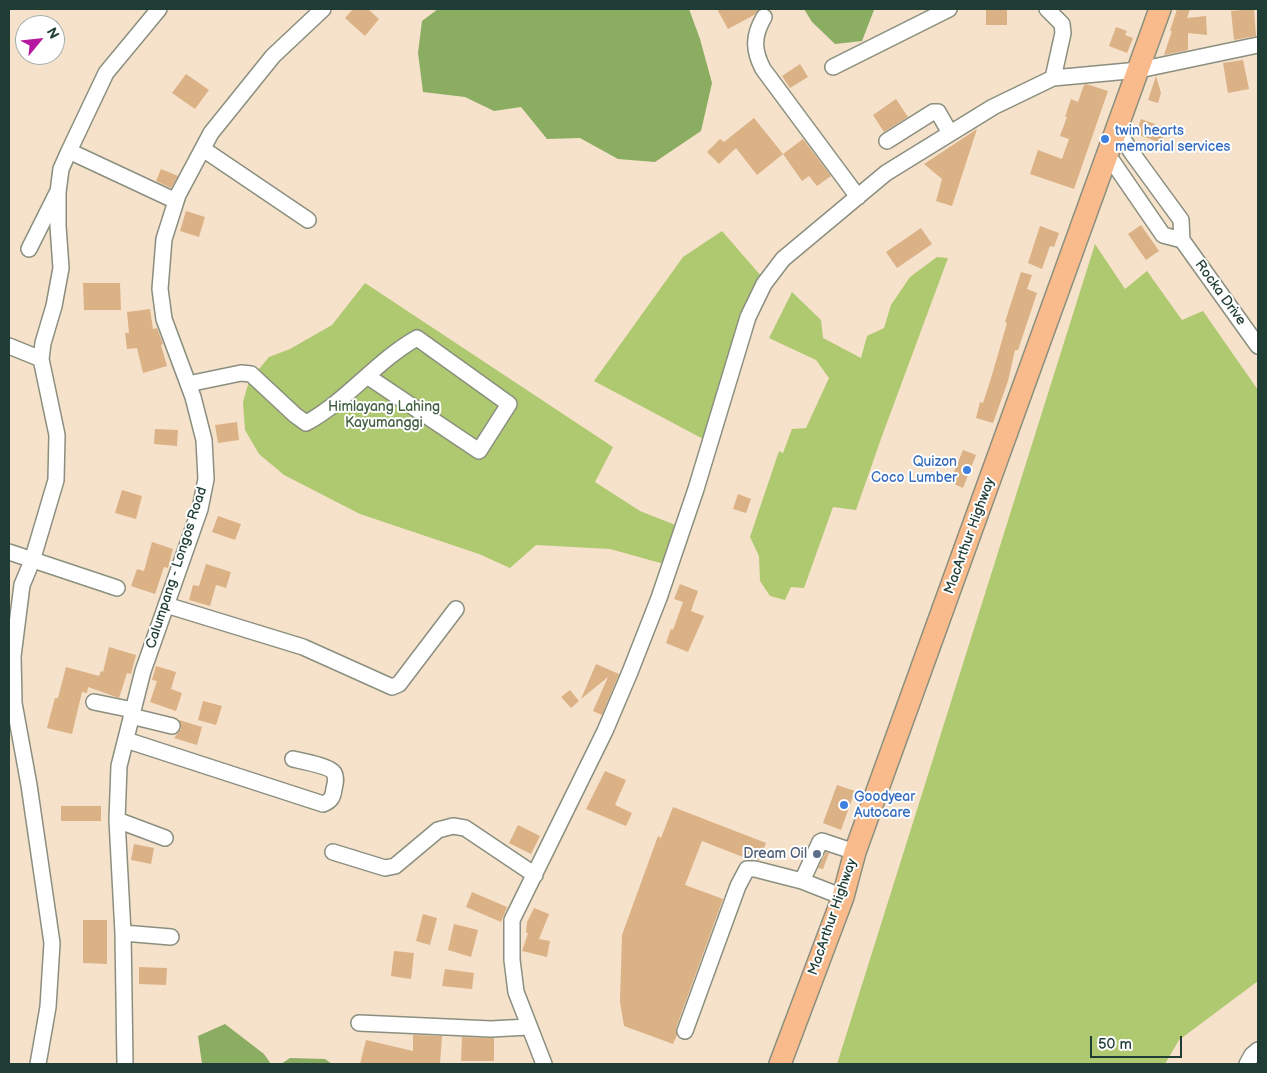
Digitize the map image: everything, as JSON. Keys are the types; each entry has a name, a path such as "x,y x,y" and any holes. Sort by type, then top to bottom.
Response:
{"highway":[{"name":"MacArthur Highway","path":"780,1064 843,897 855,852 1160,9"}],"street":[{"path":"38,1064 48,1007 52,943 31,795 14,703 13,656 22,585 32,561 56,480 57,435 41,359 61,268 58,192 61,169 68,151 106,74 159,9"},
{"name":"Calumpang - Longos Road","path":"125,1064 123,933 117,820 120,766 143,671 200,509 206,479 204,440 193,397 164,319 160,289 164,239 176,201 211,132 273,56 323,9"},
{"path":"834,67 949,9"},
{"path":"1047,9 1062,24 1063,33 1053,78"},
{"path":"764,17 756,34 756,55 763,69 858,197"},
{"path":"544,1064 528,1027 516,992 512,960 512,920 606,731 658,598 696,489 748,317 764,284 783,259 886,173 993,107 1053,78 1139,70 1258,45"},
{"path":"887,141 933,112 938,112 950,133"},
{"name":"Rocka Drive","path":"1117,130 1181,220 1182,240 1258,346"},
{"path":"203,149 308,220"},
{"path":"68,151 176,201"},
{"path":"1108,155 1163,235 1182,240"},
{"path":"29,249 58,192"},
{"path":"188,384 241,372 251,374 306,423 322,414 400,348 417,338 509,404 479,451 367,376"},
{"path":"9,346 41,359"},
{"path":"9,552 117,588"},
{"path":"166,605 303,647 392,688 399,684 456,609"},
{"path":"94,702 172,726"},
{"path":"126,740 323,804 329,802 333,797 336,779 334,773 329,769 293,759"},
{"path":"117,820 166,838"},
{"path":"333,852 385,868 395,866 438,830 453,826 465,828 535,874"},
{"path":"802,881 820,842 822,841 855,852"},
{"path":"685,1031 738,886 747,869 755,869 802,881 843,897"},
{"path":"123,933 171,937"},
{"path":"359,1024 491,1029 528,1027"},
{"path":"1247,1064 1252,1055 1258,1050"}],"green space":[{"path":"438,9 689,9 700,39 712,83 701,131 655,162 618,159 580,138 547,139 521,107 494,111 465,97 423,92 418,53 422,21"},
{"path":"804,9 877,9 874,10 862,41 835,44 812,22"},
{"path":"722,231 762,277 707,441 594,381 683,257"},
{"path":"1095,244 1125,289 1147,271 1182,320 1203,311 1258,390 1258,981 1179,1040 1165,1064 837,1064"},
{"path":"937,257 948,258 856,510 833,507 804,588 791,587 785,600 770,596 760,581 759,556 750,537 779,451 783,453 792,429 806,428 829,378 816,360 769,338 792,292 821,320 823,338 861,358 867,336 884,328 891,305 910,277"},
{"name":"Himlayang Lahing Kayumanggi","path":"365,283 613,447 595,482 640,511 678,526 664,564 610,549 536,545 510,568 479,554 360,514 284,475 259,454 245,430 243,402 249,381 269,357 290,349 332,325"},
{"path":"225,1024 264,1054 271,1064 202,1064 198,1036"},
{"path":"290,1058 325,1059 332,1064 281,1064"}],"building":[{"path":"353,9 368,9 379,19 365,36 345,18"},
{"path":"717,9 760,9 754,15 728,29"},
{"path":"986,9 1007,9 1007,25 986,25"},
{"path":"1177,9 1190,9 1187,18 1206,16 1207,35 1188,33 1188,50 1164,55 1172,31 1170,31"},
{"path":"1254,9 1256,36 1234,40 1231,11"},
{"path":"1116,27 1127,31 1125,35 1133,38 1127,53 1109,46"},
{"path":"1243,60 1249,89 1228,93 1223,63"},
{"path":"800,64 808,77 790,88 782,76"},
{"path":"186,74 209,90 195,109 172,93"},
{"path":"1156,76 1161,93 1158,103 1148,100"},
{"path":"1086,84 1108,91 1074,189 1030,174 1038,150 1062,159 1069,139 1060,136 1067,117 1065,117 1071,99 1078,102"},
{"path":"896,99 908,117 884,132 873,115"},
{"path":"754,118 783,154 757,175 736,148 719,164 707,152 720,139 724,142"},
{"path":"1141,119 1166,128 1161,143 1136,134"},
{"path":"977,129 952,206 936,201 942,179 924,164"},
{"path":"803,139 831,176 817,186 809,176 802,181 783,154"},
{"path":"161,169 178,176 171,188 156,181"},
{"path":"186,211 205,217 199,237 180,231"},
{"path":"1141,225 1159,251 1146,260 1128,234"},
{"path":"1040,226 1059,233 1054,247 1050,246 1042,269 1028,263"},
{"path":"921,228 932,244 897,268 886,252"},
{"path":"1021,272 1032,275 1027,289 1037,293 1018,350 1015,350 1008,381 993,423 976,418 980,402 983,403 992,375 1007,323 1005,322"},
{"path":"83,283 120,283 121,310 84,310"},
{"path":"150,309 153,329 157,328 163,344 161,345 167,366 143,373 137,348 127,349 125,333 129,333 127,312"},
{"path":"237,422 239,440 218,443 215,425"},
{"path":"155,429 178,430 177,446 154,444"},
{"path":"963,450 976,455 963,488 950,482"},
{"path":"122,490 142,496 136,519 115,513"},
{"path":"738,494 751,499 746,513 733,509"},
{"path":"218,516 241,524 235,540 212,532"},
{"path":"152,542 173,549 168,568 164,567 155,594 131,586 137,569 144,571"},
{"path":"206,564 231,572 226,588 216,585 210,606 189,600 193,585 199,586"},
{"path":"680,584 698,591 691,611 704,616 688,652 666,643 683,602 674,599"},
{"path":"109,647 136,655 131,674 127,673 119,698 88,687 87,693 82,692 72,734 47,728 55,698 58,698 66,667 99,676 101,671 103,672"},
{"path":"596,664 619,674 602,715 593,711 608,677 581,699"},
{"path":"156,666 176,672 171,689 182,693 176,711 150,702 157,681 152,680"},
{"path":"570,690 579,701 571,708 561,697"},
{"path":"203,701 222,706 216,725 198,720"},
{"path":"179,720 202,727 197,745 174,738 181,729"},
{"path":"605,771 626,780 615,805 632,813 626,826 586,809"},
{"path":"837,785 855,791 841,830 823,823"},
{"path":"61,806 101,806 101,821 61,821"},
{"path":"673,807 766,843 760,860 749,856 748,859 702,841 685,885 723,899 676,1028 677,1035 673,1044 624,1026 620,1002 622,935 658,836 661,838"},
{"path":"518,825 540,836 531,854 509,843"},
{"path":"134,844 154,848 151,864 131,860"},
{"path":"826,852 829,853 823,869 818,868"},
{"path":"472,892 507,907 501,922 466,907"},
{"path":"534,908 549,914 539,939 550,941 547,957 522,951 528,933 526,933 527,922"},
{"path":"423,914 437,918 430,945 416,941"},
{"path":"83,920 107,920 107,964 83,963"},
{"path":"454,924 478,930 471,957 448,950"},
{"path":"394,951 414,953 411,979 391,976"},
{"path":"139,967 167,968 166,985 139,984"},
{"path":"445,969 474,973 472,989 442,986"},
{"path":"413,1035 442,1036 440,1064 360,1064 366,1040 413,1051"},
{"path":"462,1037 494,1038 494,1061 461,1061"}],"place":[{"name":"twin hearts memorial services","path":"1105,139"},
{"name":"Quizon Coco Lumber","path":"967,470"},
{"name":"Goodyear Autocare","path":"844,805"},
{"name":"Dream Oil","path":"817,854"}]}
